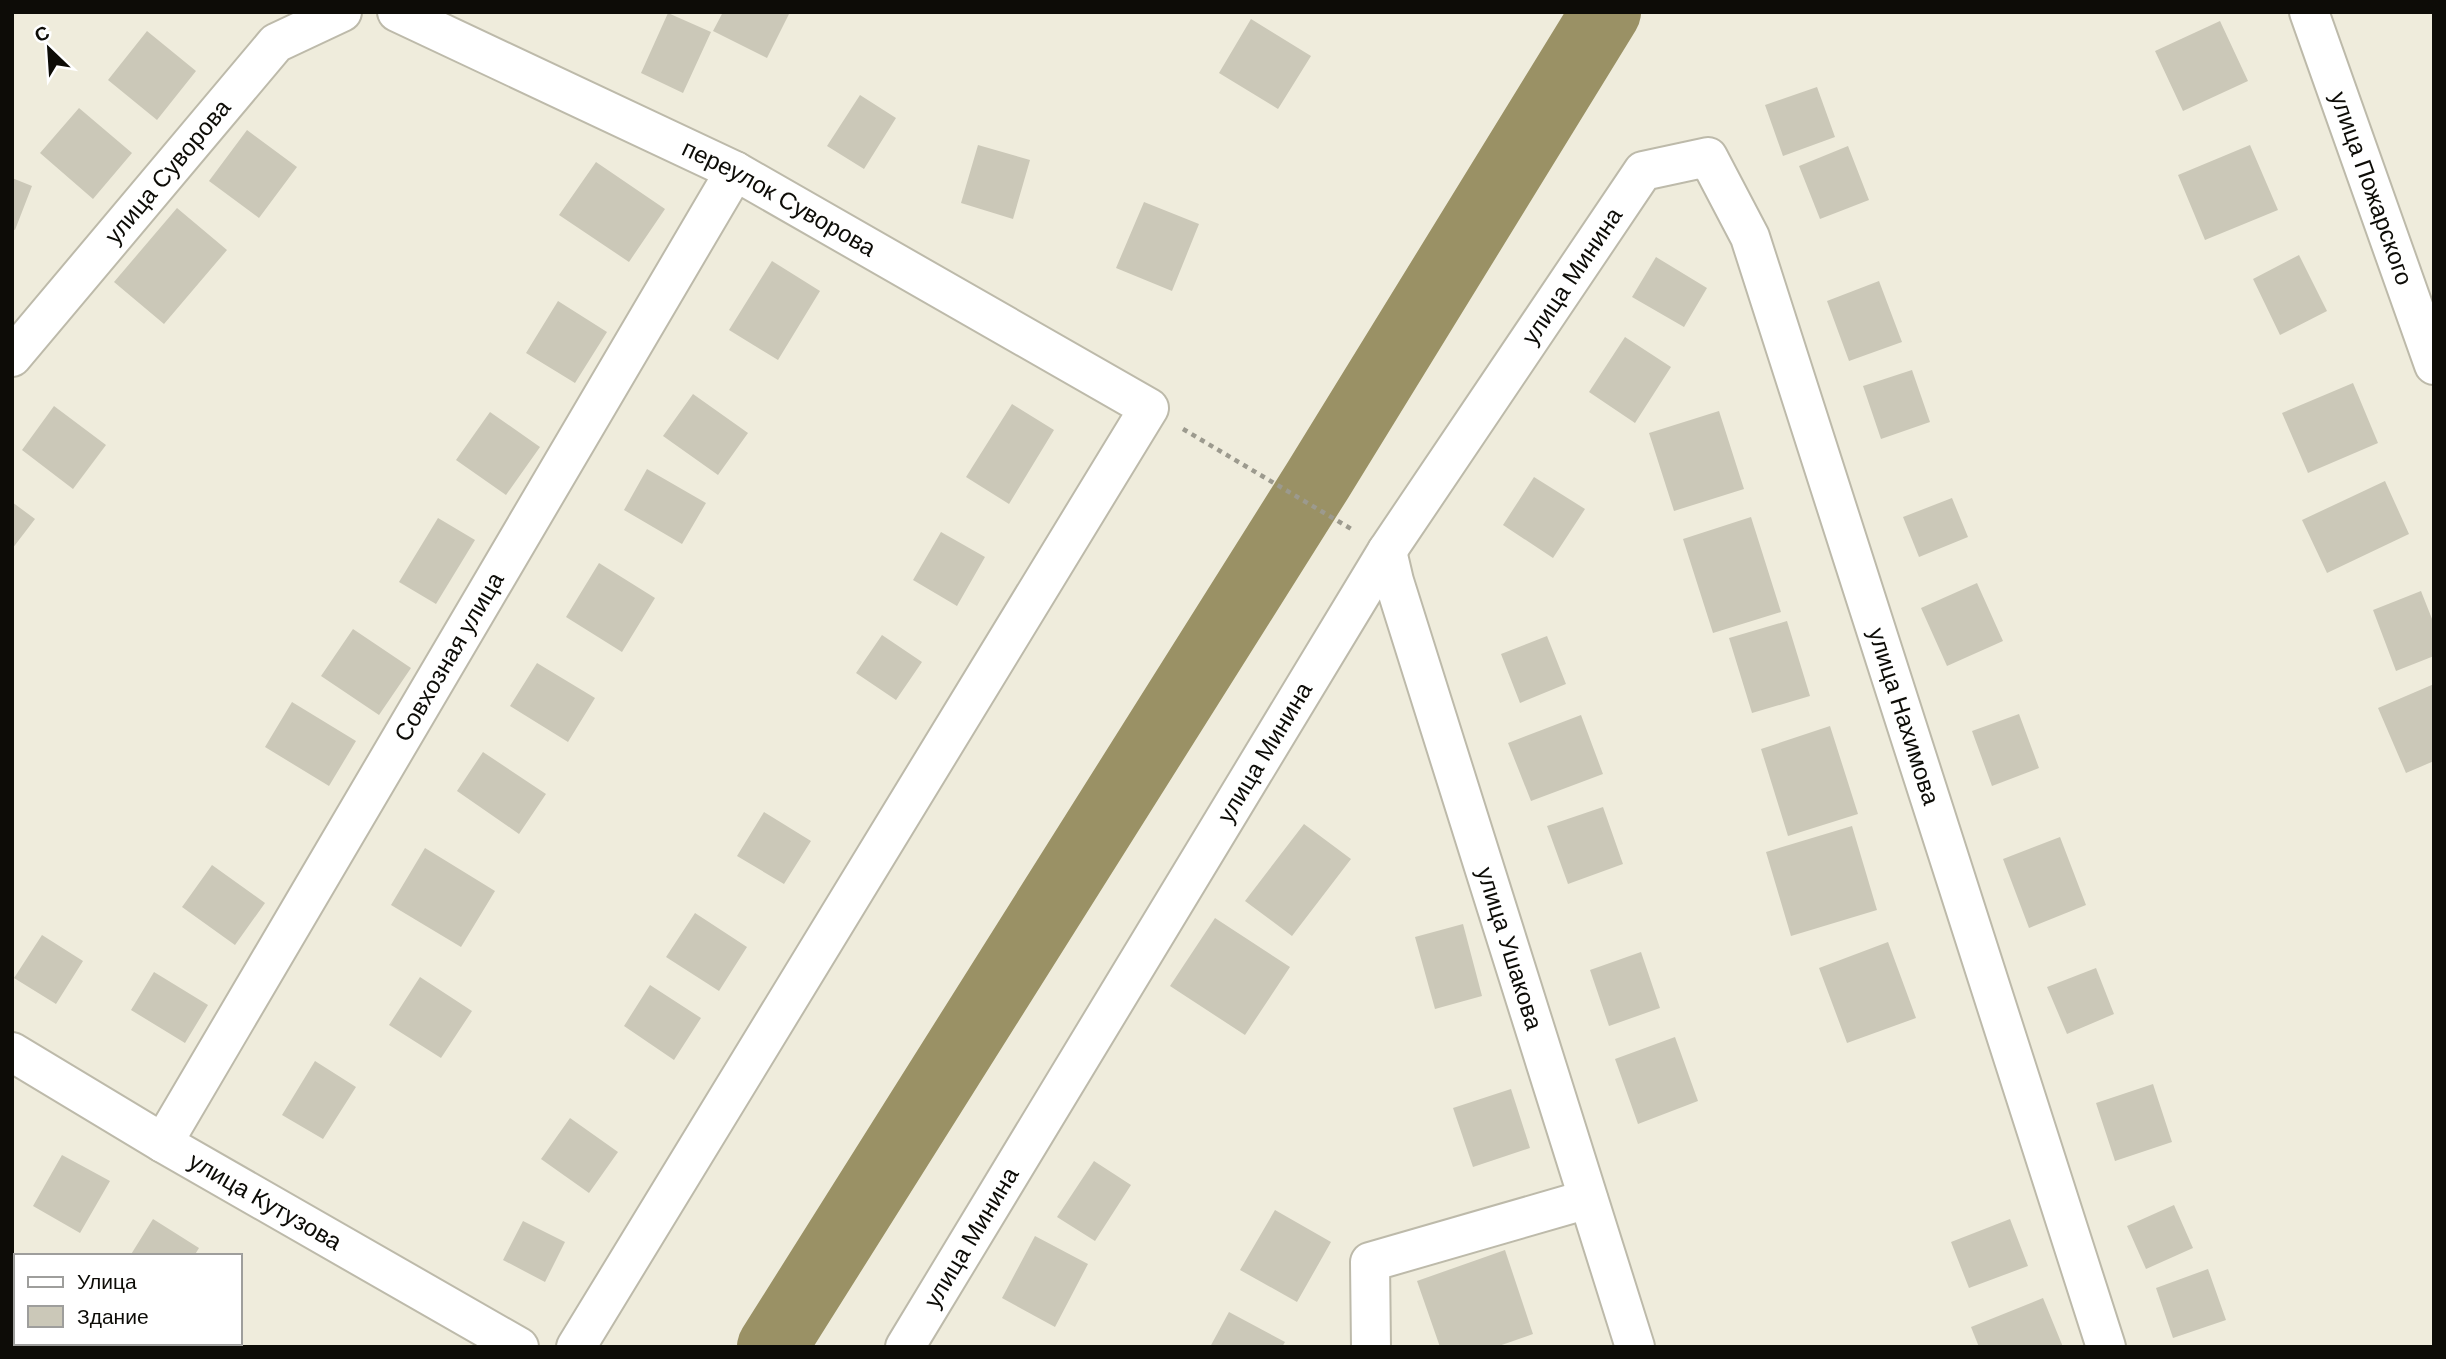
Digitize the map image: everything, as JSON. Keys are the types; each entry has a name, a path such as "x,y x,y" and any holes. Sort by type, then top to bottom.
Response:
{"street":[{"name":"улица Суворова","path":"12,357 276,43 342,12"},
{"name":"переулок Суворова","path":"397,12 735,172 1149,408"},
{"name":"улица Пожарского","path":"2309,12 2434,365"},
{"name":"улица Нахимова","path":"1643,172 1708,157 1751,237 2106,1347"},
{"name":"Совхозная улица","path":"163,1143 735,172"},
{"name":"улица Минина","path":"905,1347 1387,551 1643,172"},
{"path":"576,1347 1149,408"},
{"name":"улица Ушакова","path":"1387,551 1394,581 1634,1347"},
{"name":"улица Кутузова","path":"12,1052 163,1143 519,1347"},
{"path":"1371,1347 1370,1262 1588,1199"}],"path":[{"path":"1149,408 1387,551"}],"building":[{"path":"723,12 790,12 767,58 713,31"},
{"path":"668,13 711,32 683,93 641,73"},
{"path":"1251,19 1311,56 1278,109 1219,73"},
{"path":"2220,21 2248,81 2183,111 2155,51"},
{"path":"147,31 196,71 157,120 108,80"},
{"path":"1817,87 1835,137 1783,156 1765,105"},
{"path":"860,95 896,118 864,169 827,146"},
{"path":"79,108 132,153 93,199 40,153"},
{"path":"247,130 297,167 259,218 209,181"},
{"path":"978,145 1030,160 1013,219 961,203"},
{"path":"2250,145 2278,210 2205,240 2178,175"},
{"path":"1848,146 1869,200 1820,219 1799,166"},
{"path":"596,162 665,209 629,262 559,215"},
{"path":"12,178 32,186 15,230 12,229"},
{"path":"1144,202 1199,224 1172,291 1116,268"},
{"path":"177,208 227,250 164,324 114,282"},
{"path":"2299,255 2327,311 2280,335 2253,279"},
{"path":"1656,257 1707,288 1684,327 1632,297"},
{"path":"772,261 820,291 778,360 729,330"},
{"path":"1879,281 1902,342 1849,361 1827,301"},
{"path":"558,301 607,332 575,383 526,353"},
{"path":"1625,337 1671,367 1635,423 1589,392"},
{"path":"1912,370 1930,422 1881,439 1863,386"},
{"path":"2353,383 2378,443 2308,473 2282,413"},
{"path":"693,394 748,433 718,475 663,436"},
{"path":"1012,404 1054,430 1009,504 966,477"},
{"path":"54,406 106,445 73,489 22,450"},
{"path":"1719,411 1744,489 1674,511 1649,433"},
{"path":"490,412 540,447 506,495 456,460"},
{"path":"647,469 706,503 682,544 624,510"},
{"path":"1534,477 1585,509 1553,558 1503,525"},
{"path":"2385,481 2409,534 2327,573 2302,520"},
{"path":"1952,498 1968,537 1919,557 1903,517"},
{"path":"12,502 35,519 12,549"},
{"path":"1751,517 1781,612 1713,633 1683,539"},
{"path":"438,518 475,540 436,604 399,582"},
{"path":"941,532 985,557 957,606 913,580"},
{"path":"599,563 655,598 622,652 566,617"},
{"path":"1977,583 2003,641 1947,666 1921,608"},
{"path":"2421,591 2434,624 2434,656 2396,671 2373,610"},
{"path":"1787,621 1810,696 1752,713 1729,638"},
{"path":"353,629 411,668 379,715 321,676"},
{"path":"882,635 922,662 896,700 856,673"},
{"path":"1547,636 1566,684 1520,703 1501,654"},
{"path":"537,663 595,698 568,742 510,706"},
{"path":"2434,684 2434,761 2406,773 2378,708"},
{"path":"292,702 356,741 329,786 265,747"},
{"path":"2019,714 2039,768 1992,786 1972,731"},
{"path":"1581,715 1603,774 1531,801 1508,743"},
{"path":"1830,726 1858,814 1788,836 1761,749"},
{"path":"483,752 546,794 519,834 457,791"},
{"path":"1603,807 1623,864 1568,884 1547,826"},
{"path":"764,812 811,841 784,884 737,856"},
{"path":"1304,824 1351,859 1292,936 1245,901"},
{"path":"1852,826 1877,910 1791,936 1766,852"},
{"path":"2060,837 2086,905 2029,928 2003,859"},
{"path":"425,848 495,891 461,947 391,905"},
{"path":"212,865 265,903 235,945 182,907"},
{"path":"695,913 747,947 719,991 666,957"},
{"path":"1215,918 1290,967 1245,1035 1170,986"},
{"path":"1463,924 1482,996 1435,1009 1415,937"},
{"path":"42,935 83,961 56,1004 14,978"},
{"path":"1888,942 1916,1018 1847,1043 1819,968"},
{"path":"1641,952 1660,1008 1609,1026 1590,970"},
{"path":"2096,968 2114,1014 2067,1034 2047,987"},
{"path":"154,972 208,1005 185,1043 131,1010"},
{"path":"420,977 472,1011 441,1058 389,1025"},
{"path":"650,985 701,1018 674,1060 624,1026"},
{"path":"1675,1037 1698,1101 1638,1124 1615,1059"},
{"path":"315,1061 356,1087 323,1139 282,1115"},
{"path":"2153,1084 2172,1142 2115,1161 2096,1103"},
{"path":"1511,1089 1530,1148 1473,1167 1453,1108"},
{"path":"570,1118 618,1152 589,1193 541,1159"},
{"path":"62,1155 110,1181 80,1233 33,1206"},
{"path":"1094,1161 1131,1185 1095,1241 1057,1217"},
{"path":"2174,1205 2193,1248 2146,1269 2127,1226"},
{"path":"1275,1210 1331,1242 1297,1302 1240,1270"},
{"path":"153,1219 199,1248 195,1254 131,1254"},
{"path":"2010,1219 2028,1266 1969,1288 1951,1242"},
{"path":"523,1221 565,1242 545,1282 503,1260"},
{"path":"1035,1236 1088,1264 1055,1327 1002,1298"},
{"path":"1505,1250 1533,1334 1496,1347 1440,1347 1417,1281"},
{"path":"2208,1269 2226,1320 2173,1338 2156,1288"},
{"path":"2043,1298 2063,1347 1979,1347 1971,1327"},
{"path":"1229,1312 1285,1342 1282,1347 1210,1347"}],"waterway":[{"path":"772,1347 1318,480 1606,12"}]}
